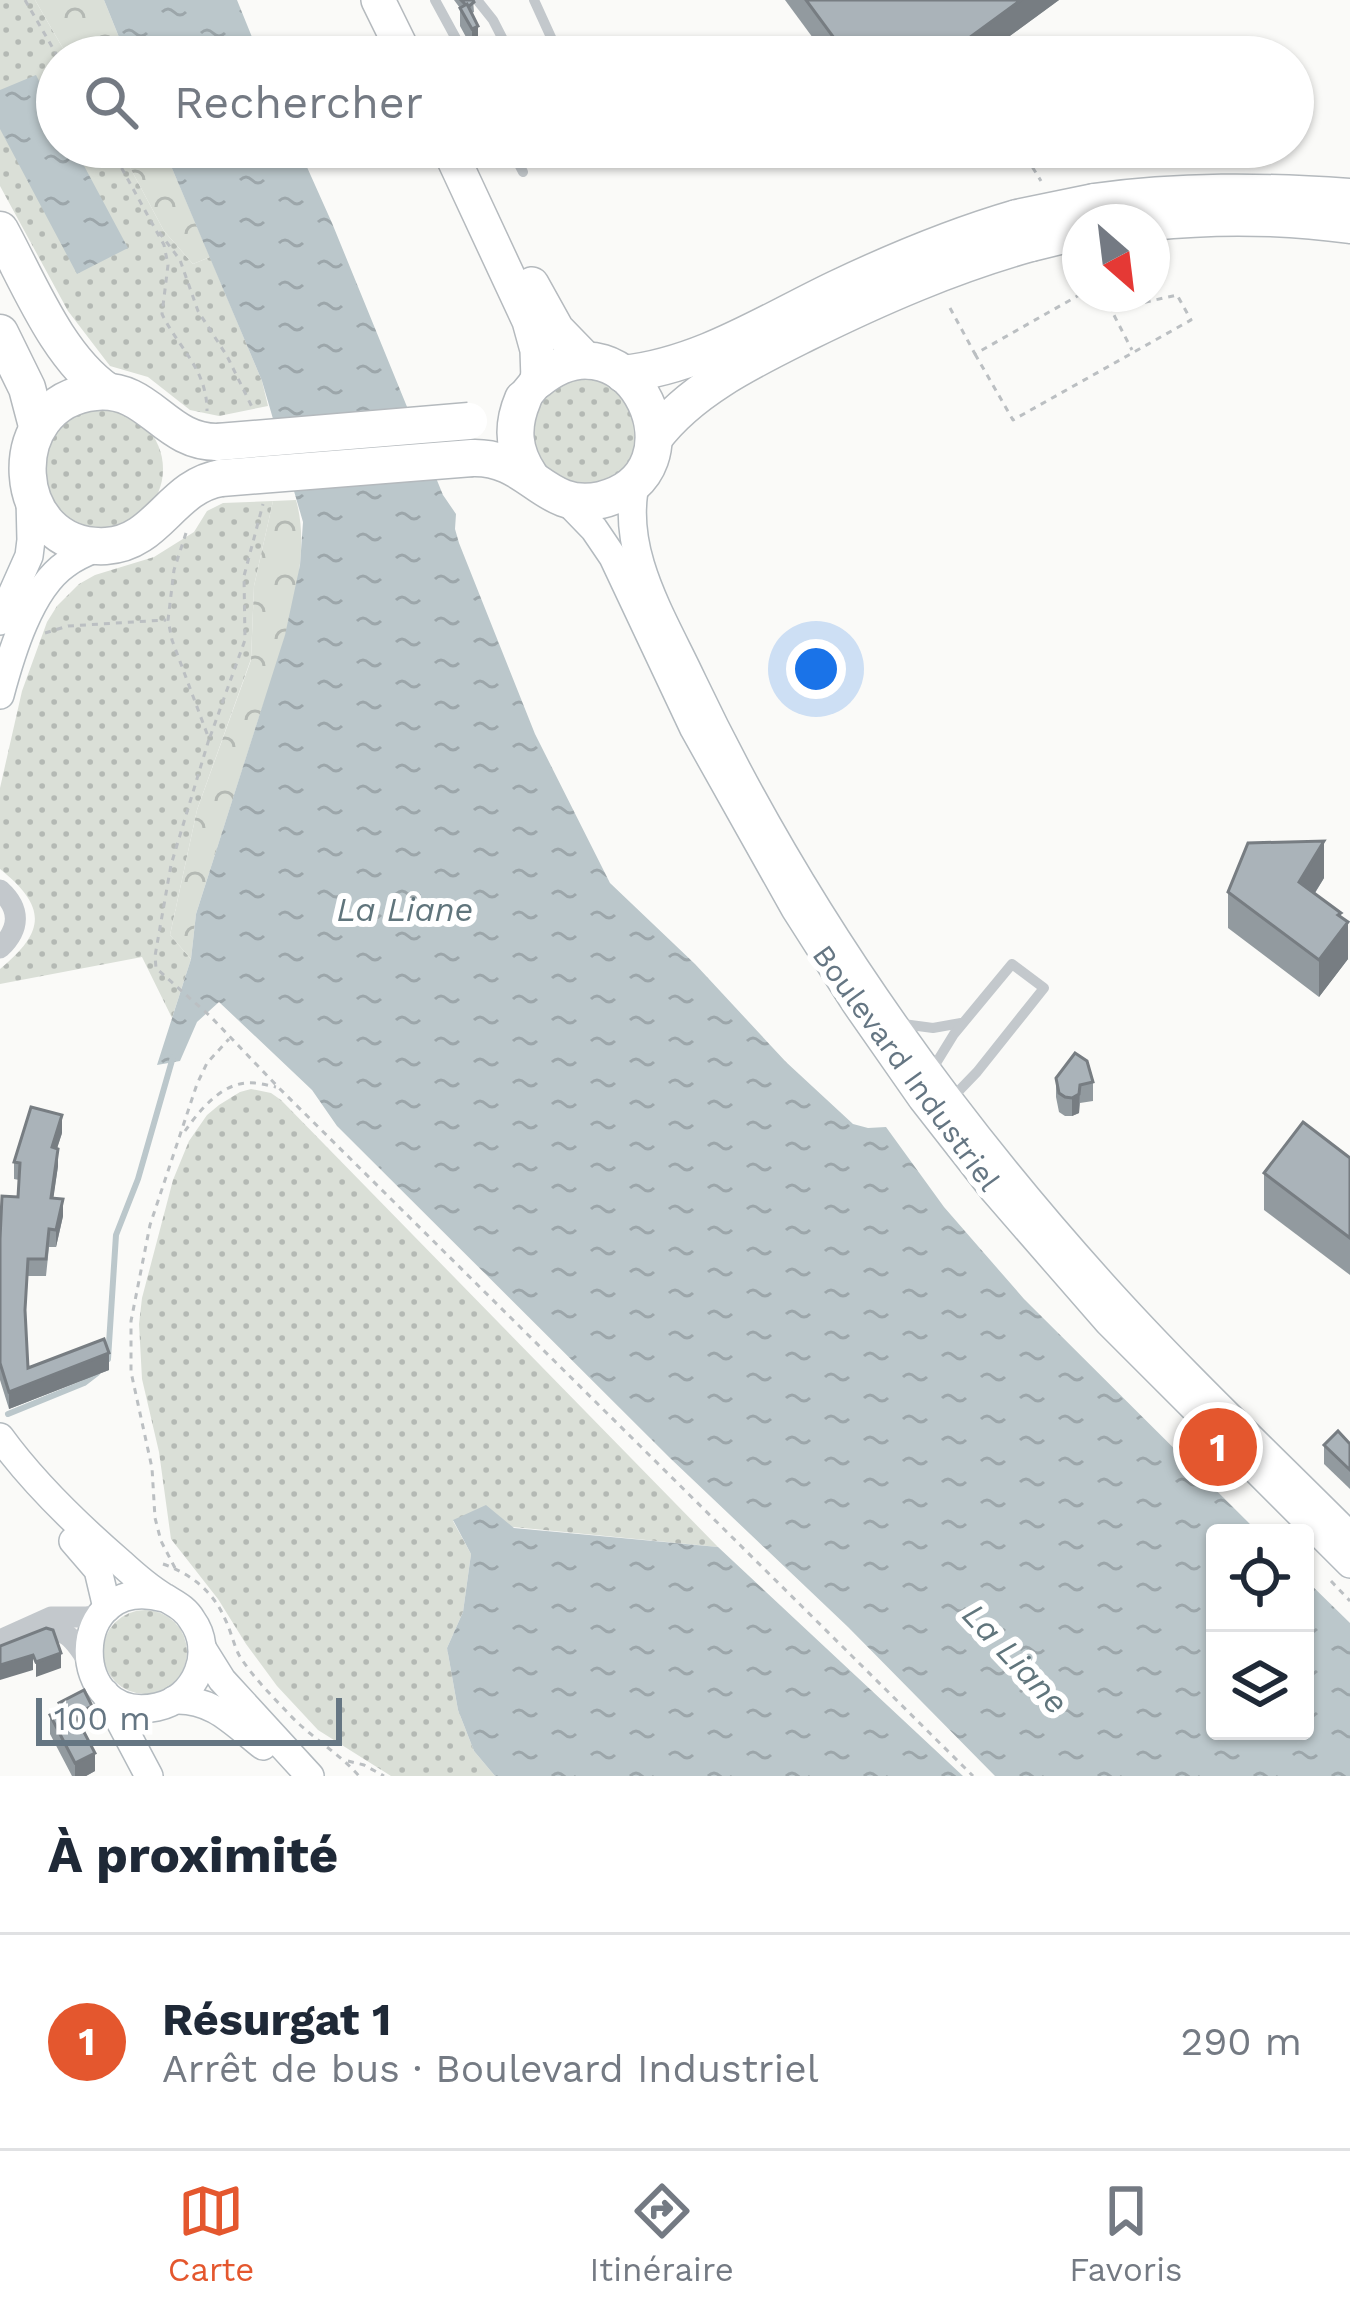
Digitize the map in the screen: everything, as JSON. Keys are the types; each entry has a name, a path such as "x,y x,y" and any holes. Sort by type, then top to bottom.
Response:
{"highway":[{"path":"1129,204 1161,194 1221,191 1350,197"},
{"path":"1170,221 1242,217 1350,225"},
{"path":"471,440 559,367 656,369 714,350 893,262 964,235 1062,223"},
{"path":"0,230 69,353 107,392"},
{"path":"654,438 687,404 760,356 1024,231"},
{"path":"0,333 26,388 37,427"},
{"path":"215,446 181,513 122,544 75,542 53,529 30,497 25,473 37,427 51,411 86,393 107,392 137,399 189,438 215,446 471,440 565,499 599,500 618,493 637,477 649,459 654,438 647,401 635,385 606,368"},
{"path":"530,390 516,419 515,441 530,476"},
{"path":"165,423 179,460 181,513"}],"main road":[{"path":"378,0 396,36"},
{"path":"398,0 415,36"},
{"path":"458,168 531,328 537,350 530,390"},
{"path":"477,168 546,311 563,336 606,368"}],"street":[{"name":"Boulevard Industriel","path":"637,477 630,511 641,566 715,728 816,905 994,1191 1099,1312 1350,1564"},
{"path":"0,621 31,548 30,497"},
{"name":"Boulevard Industriel","path":"565,499 613,557 686,713 760,852 842,983 933,1097 1134,1320 1350,1536"},
{"path":"0,694 44,586 67,562 101,546"},
{"path":"0,890 12,903 16,918 13,933 0,948"},
{"path":"0,1437 72,1518 192,1619 218,1674 307,1776"},
{"path":"0,1464 92,1559 101,1575 104,1612"},
{"path":"89,1663 89,1640 104,1612 119,1600 137,1595 164,1598"},
{"path":"9,1637 50,1617 104,1612"},
{"path":"9,1637 56,1628 68,1636 89,1663 149,1776"},
{"path":"159,1776 150,1737 170,1702 195,1678 202,1648"},
{"path":"105,1693 136,1708 197,1701 216,1708 307,1776"}],"lane":[{"path":"435,0 455,36"},
{"path":"477,0 501,36"},
{"path":"534,0 550,36"},
{"path":"521,168 523,172"},
{"path":"1012,964 1044,988 977,1072 933,1097 964,1022 1012,964"},
{"path":"891,1021 933,1028 964,1022"}],"path":[{"path":"25,0 46,36"},
{"path":"122,168 180,260 198,311 237,377"},
{"path":"159,232 168,265 162,314 201,374 215,446"},
{"path":"950,308 1013,420 1191,320 1177,295 1170,297"},
{"path":"976,354 1062,305"},
{"path":"1112,312 1132,352"},
{"path":"181,513 168,620 209,739"},
{"path":"253,543 243,588 245,640 171,865 155,956 159,972 211,1017 973,1776"},
{"path":"40,638 68,626 168,620"},
{"path":"175,1568 155,1518 152,1468 131,1372 130,1335 146,1239 201,1073 231,1037"},
{"path":"180,1140 201,1110 231,1088 247,1082 278,1088"},
{"path":"251,1670 304,1729 346,1760 359,1776"},
{"path":"346,1760 384,1776"}],"green space":[{"path":"0,0 35,0 56,36 36,36 36,168 130,168 164,231 193,264 210,257 268,406 219,416 190,410 148,377 110,366 68,311 0,186"},
{"path":"35,0 104,0 119,36 56,36"},
{"path":"130,168 172,168 210,257 193,264 164,231"},
{"path":"584,379 604,383 621,395 633,412 637,432 633,452 621,469 604,481 584,485 564,481 547,469 535,452 531,432 535,412 547,395 564,383"},
{"path":"103,409 126,414 145,427 158,446 163,469 158,492 145,511 126,524 103,529 80,524 61,511 48,492 43,469 48,446 61,427 80,414"},
{"path":"296,500 301,556 290,618 196,914 191,959 170,935 197,810 251,660 254,586 273,501"},
{"path":"273,501 254,586 251,659 197,810 170,935 191,959 172,1018 142,957 0,984 0,969 26,943 35,919 26,895 0,869 0,788 22,691 47,622 79,584 154,557 194,532 207,511 223,503"},
{"path":"251,1089 281,1100 718,1547 453,1521 471,1554 463,1612 447,1648 458,1710 474,1751 495,1776 391,1776 318,1730 277,1686 171,1539 159,1452 142,1379 142,1298 173,1180 189,1141 207,1115"},
{"path":"145,1610 175,1622 187,1652 175,1682 145,1694 115,1682 103,1652 115,1622"}],"water":[{"path":"104,0 237,0 252,36 119,36"},
{"path":"36,75 36,168 85,168 128,248 77,274 0,129 0,90"},
{"name":"La Liane","path":"172,168 307,168 443,495 456,514 459,543 535,734 610,883 853,1124 886,1127 944,1207 1024,1299 1250,1524 1206,1524 1206,1740 1314,1740 1314,1588 1350,1623 1350,1776 995,1776 337,1126 312,1090 219,1002 197,1022 180,1061 157,1065 191,959 196,914 285,635 300,565 303,522 262,381"},
{"path":"486,1505 514,1528 718,1547 963,1776 495,1776 474,1751 458,1710 447,1648 463,1612 471,1554 453,1520"}],"building":[{"path":"806,0 1021,0 972,36 833,36"},
{"path":"467,4 478,26 472,29 460,8"},
{"path":"1324,841 1299,882 1348,922 1319,960 1228,892 1248,843"},
{"path":"1075,1053 1087,1061 1093,1082 1080,1085 1079,1094 1072,1098 1065,1097 1059,1093 1056,1078"},
{"path":"31,1107 62,1115 52,1147 58,1149 51,1198 63,1199 56,1230 49,1229 46,1259 28,1259 28,1368 104,1339 109,1353 9,1392 0,1363 2,1196 18,1197 20,1163 14,1162"},
{"path":"1303,1122 1350,1158 1350,1238 1264,1173"},
{"path":"1338,1431 1350,1444 1350,1470 1324,1445"},
{"path":"46,1628 53,1630 61,1653 36,1662 33,1655 0,1665 0,1646"},
{"path":"84,1690 92,1706 75,1715 95,1753 75,1763 50,1715 62,1709 59,1703"}],"waterway":[{"path":"108,1359 116,1235 138,1179 173,1057"},
{"path":"8,1414 84,1383 97,1373"}],"place":[{"name":"Résurgat 1","path":"1218,1447"}]}
